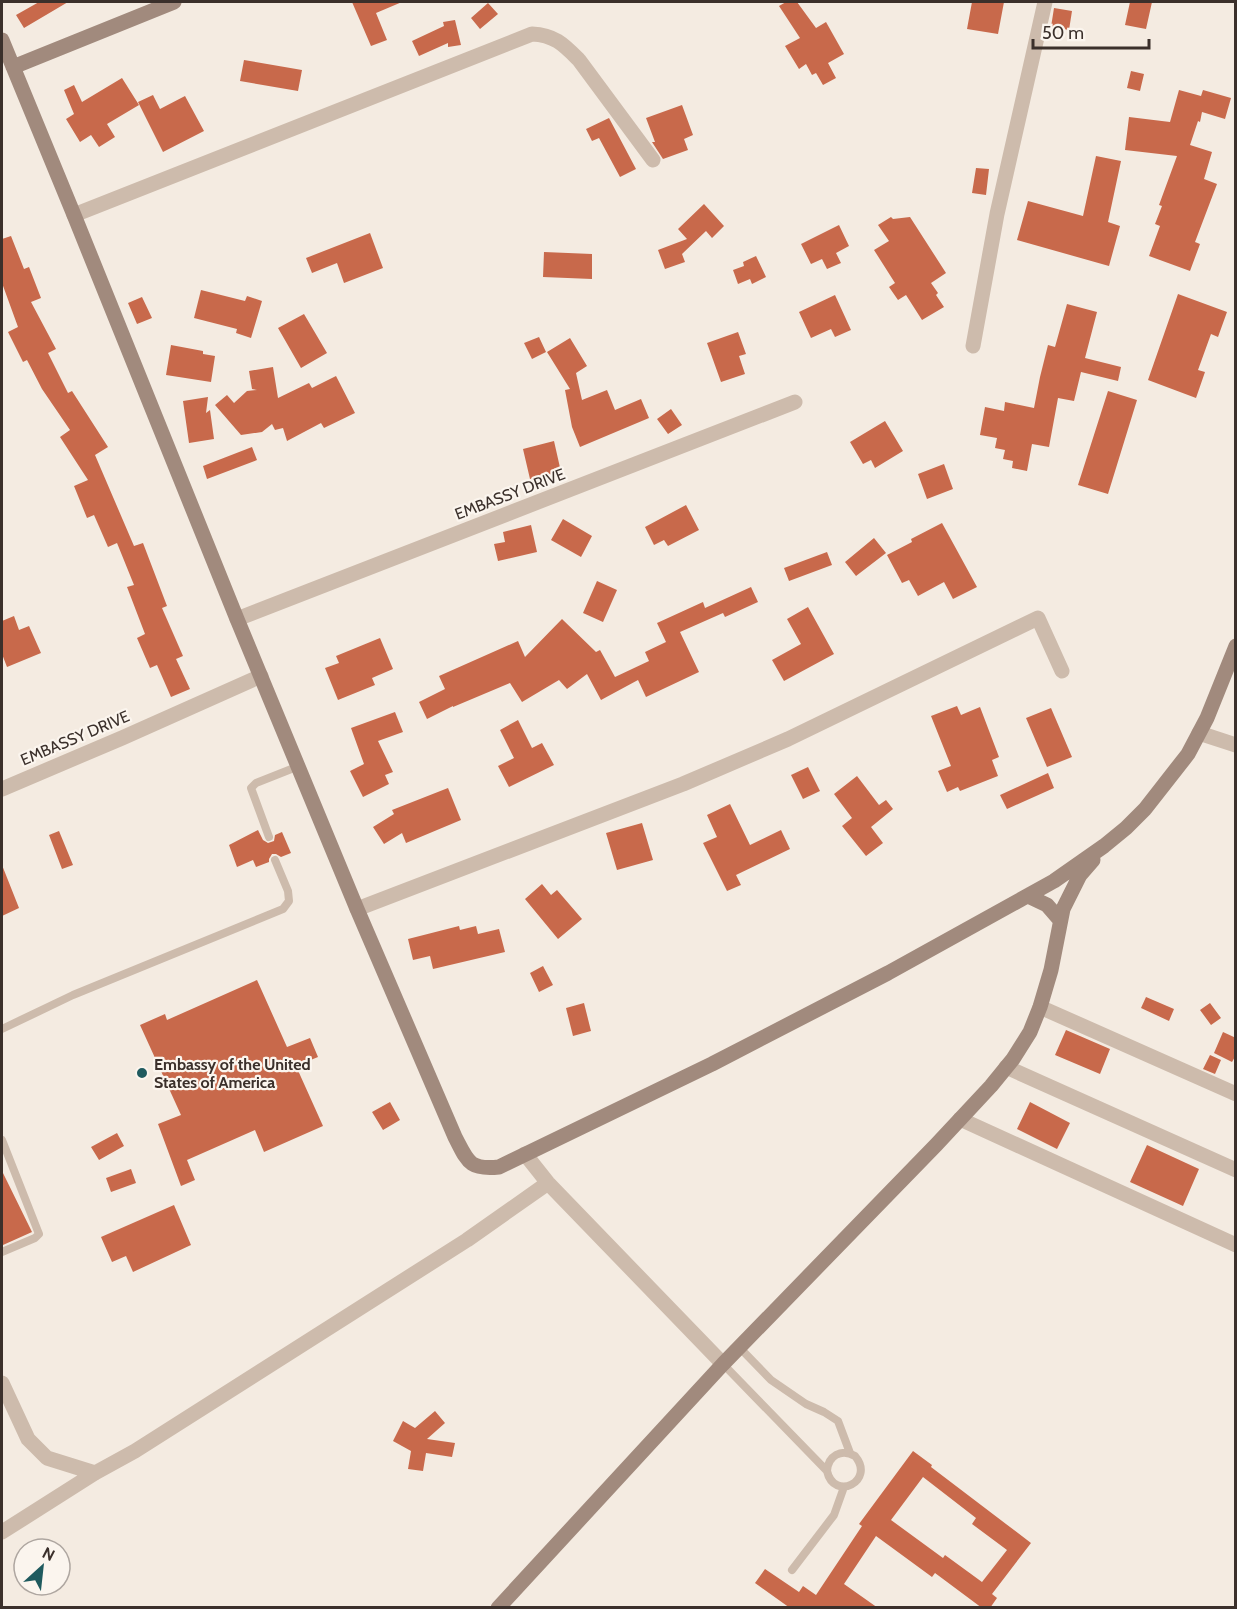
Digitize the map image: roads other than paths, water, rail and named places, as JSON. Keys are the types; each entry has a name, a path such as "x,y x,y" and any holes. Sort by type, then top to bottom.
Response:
{"street":[{"path":"13,67 174,2"},
{"path":"973,346 997,214 1044,2"},
{"path":"74,216 532,34 555,39 579,60 653,160"},
{"path":"2,40 357,909 455,1137 465,1157 474,1166 499,1167 702,1069 940,945 1054,881 1126,828 1145,809 1188,754 1236,645"},
{"name":"EMBASSY DRIVE","path":"237,619 795,402"},
{"path":"357,909 694,779 788,739 1038,618 1062,670"},
{"name":"EMBASSY DRIVE","path":"2,789 261,676"},
{"path":"1199,733 1236,745"},
{"path":"498,1608 723,1364 991,1086 1030,1032 1051,970 1060,920 1066,901 1080,876 1104,846"},
{"path":"1028,896 1047,905 1060,920"},
{"path":"1040,1006 1236,1094"},
{"path":"1006,1067 1236,1170"},
{"path":"960,1119 1236,1245"},
{"path":"525,1154 548,1182 723,1364"},
{"path":"2,1532 95,1473 135,1451 466,1240 548,1182"},
{"path":"2,1383 28,1439 47,1458 95,1473"}],"lane":[{"path":"269,837 251,788 256,783 298,766"},
{"path":"2,1029 73,995 283,909 289,901 288,891 275,860"},
{"path":"2,1140 39,1234 35,1238 2,1252"},
{"path":"740,1347 771,1380 806,1404 838,1421 850,1453 859,1461 861,1472 855,1482 844,1487 832,1482 827,1471 834,1456 844,1452 850,1453"},
{"path":"723,1364 827,1471"},
{"path":"792,1570 834,1515 844,1487"}],"place":[{"name":"Embassy of the United States of America","path":"142,1073"}]}
